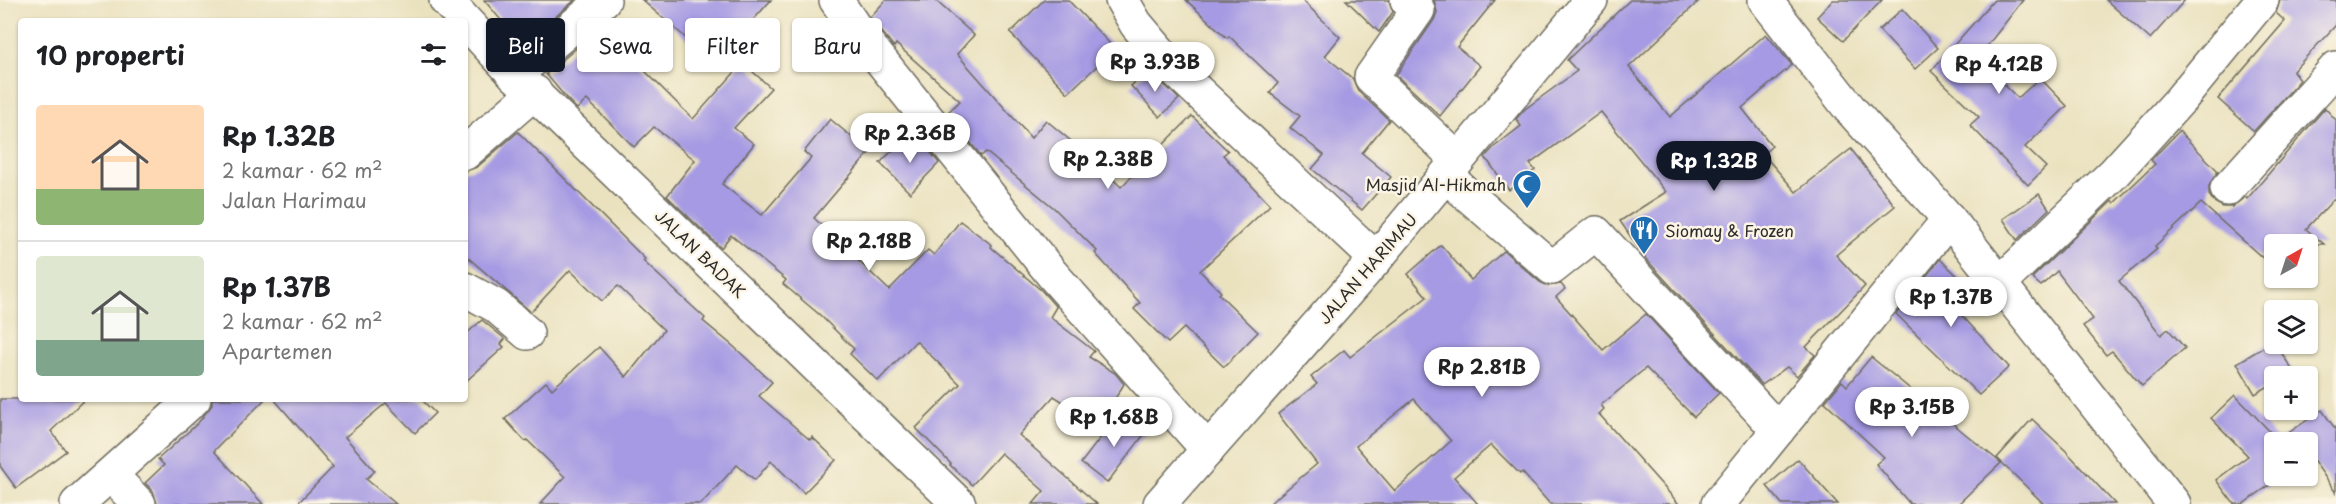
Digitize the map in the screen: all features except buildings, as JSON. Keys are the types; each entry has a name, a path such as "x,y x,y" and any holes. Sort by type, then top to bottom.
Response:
{"street":[{"name":"JALAN BADAK","path":"446,0 463,18"},
{"path":"468,150 525,84 604,0"},
{"path":"836,0 858,32 1052,274 1208,450"},
{"path":"1122,0 1136,24 1175,70 1376,259"},
{"path":"1407,0 1418,10 1371,77 1452,168 1552,268 1596,233 1778,430"},
{"name":"JALAN HARIMAU","path":"1160,504 1376,259 1592,0"},
{"path":"1765,0 1850,109 1949,219 2174,504"},
{"path":"2000,283 2113,174 2181,99 2262,0"},
{"name":"JALAN BADAK","path":"468,23 525,84 959,504"},
{"path":"2227,189 2336,68"},
{"path":"1718,504 1949,219"},
{"path":"468,292 496,306 527,333"},
{"path":"77,504 191,402"},
{"path":"111,475 139,504"}],"place":[{"name":"Masjid Al-Hikmah","path":"1527,210"},
{"name":"Siomay & Frozen","path":"1644,256"}]}
